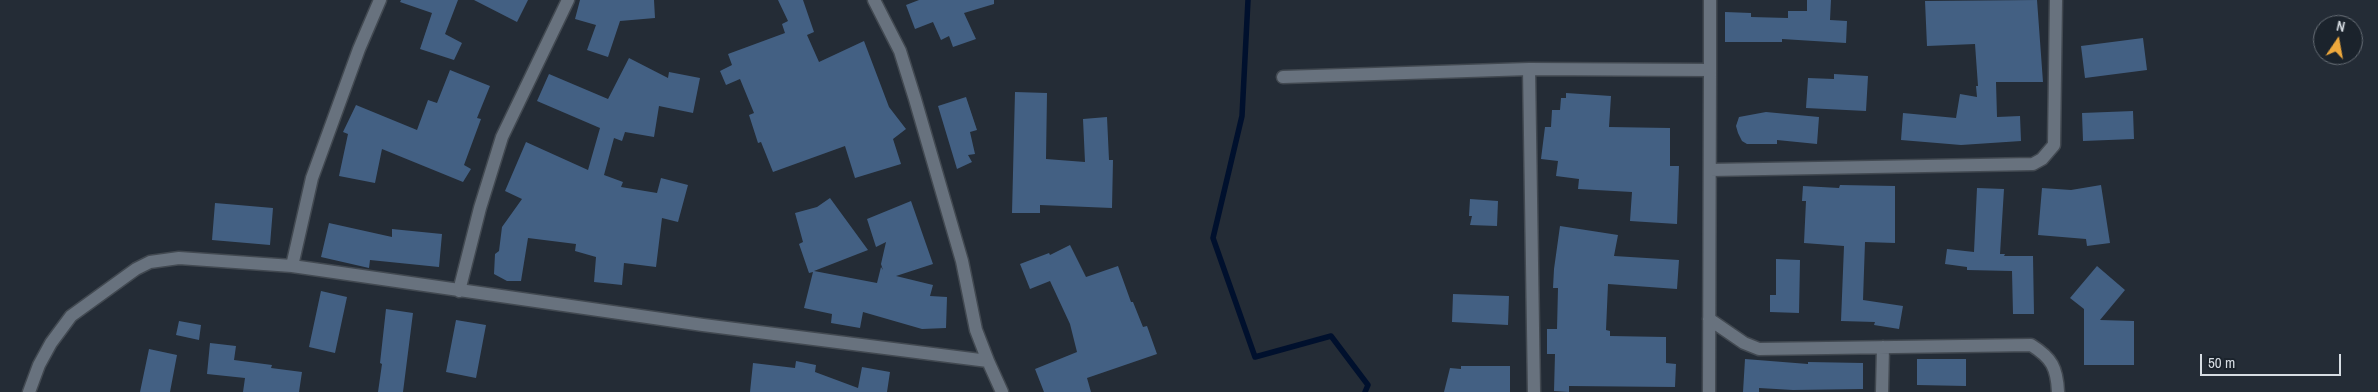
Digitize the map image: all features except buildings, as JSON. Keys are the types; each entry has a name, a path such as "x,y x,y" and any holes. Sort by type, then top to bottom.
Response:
{"street":[{"path":"292,266 312,178 359,49 380,0"},
{"path":"459,291 480,208 502,137 568,0"},
{"path":"874,0 900,51 962,261 976,330 1002,392"},
{"path":"1709,392 1710,0"},
{"path":"1710,170 2033,164 2042,159 2054,145 2056,0"},
{"path":"1283,77 1528,69 1710,70"},
{"path":"1528,69 1534,392"},
{"path":"29,392 39,365 51,343 71,316 150,262 179,258 292,266 459,291 988,361"},
{"path":"1709,319 1744,343 1759,349 2031,345 2048,355 2058,376 2058,392"},
{"path":"1882,392 1883,347"}],"waterway":[{"path":"1248,0 1242,116 1213,238 1255,357 1331,336 1368,385 1365,392"}]}
